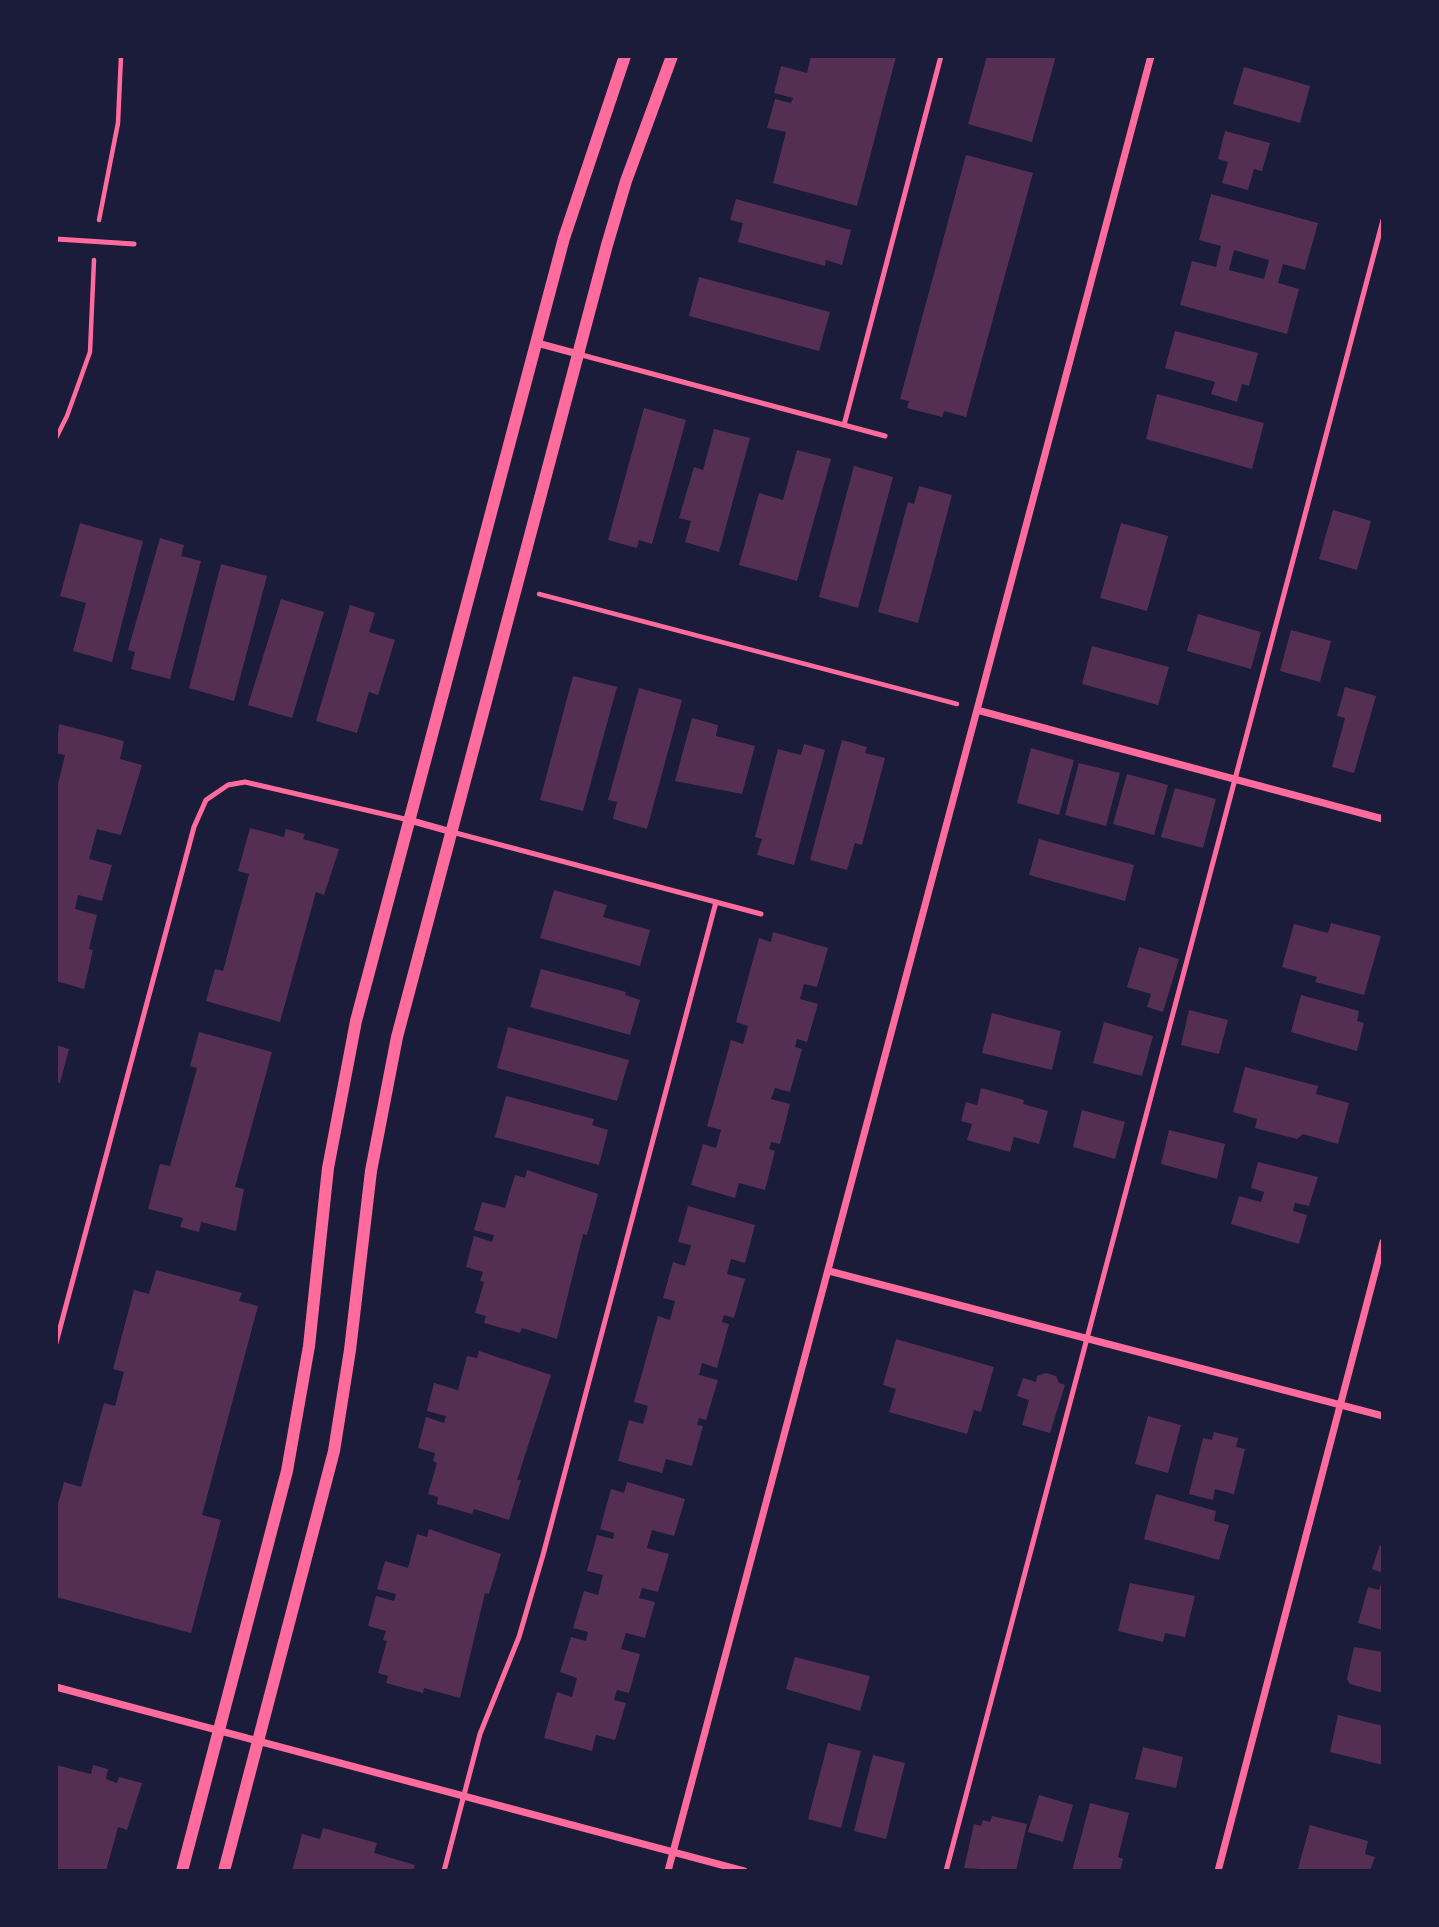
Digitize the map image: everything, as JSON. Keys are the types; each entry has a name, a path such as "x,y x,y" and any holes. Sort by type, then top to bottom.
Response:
{"street":[{"path":"182,1871 286,1471 309,1346 328,1168 342,1089 409,820 583,173 625,56"},
{"path":"224,1871 334,1451 382,1107 578,354 626,181 672,56"},
{"path":"668,1871 1152,56"},
{"path":"537,343 578,354"},
{"path":"977,710 1383,819"},
{"path":"409,820 452,832"},
{"path":"1218,1871 1383,1242"},
{"path":"829,1271 1383,1416"},
{"path":"56,1688 744,1871"}],"lane":[{"path":"844,425 941,56"},
{"path":"946,1871 1383,220"},
{"path":"56,239 134,244"},
{"path":"578,354 885,436"},
{"path":"56,1343 194,827 206,800 228,785 245,782 409,820"},
{"path":"452,832 761,914"},
{"path":"444,1871 480,1734 514,1652 540,1567 716,902"}],"path":[{"path":"516,588 977,710"}],"building":[{"path":"811,56 896,57 857,206 773,183 786,132 767,128 775,99 791,103 793,98 774,93 781,66 807,73"},
{"path":"987,56 1056,56 1032,142 968,124"},
{"path":"1244,67 1310,86 1300,123 1233,104"},
{"path":"1225,131 1270,143 1262,171 1254,169 1248,190 1222,183 1228,162 1218,159"},
{"path":"966,155 1033,173 966,417 944,411 942,417 907,408 909,401 900,399"},
{"path":"1211,194 1318,223 1305,270 1283,264 1278,283 1299,289 1287,334 1180,305 1192,261 1216,267 1221,246 1199,240","holes":["1234,250 1269,260 1264,279 1229,270"]},
{"path":"736,199 851,230 842,265 826,260 825,266 738,242 743,223 730,220"},
{"path":"699,277 830,312 819,351 689,316"},
{"path":"1175,331 1258,353 1249,386 1242,384 1237,402 1211,394 1215,382 1165,368"},
{"path":"1157,394 1264,423 1252,469 1146,439"},
{"path":"644,408 686,420 652,544 639,540 637,548 608,540"},
{"path":"714,429 750,438 719,552 685,542 691,521 679,518 694,467 703,470"},
{"path":"797,450 831,459 797,581 739,565 759,493 783,500"},
{"path":"854,466 893,477 858,608 819,597"},
{"path":"919,486 952,495 918,623 878,612 908,502 914,504"},
{"path":"1333,510 1371,521 1357,570 1319,559"},
{"path":"80,523 143,541 112,662 73,651 86,603 60,596"},
{"path":"1121,523 1168,536 1147,611 1100,598"},
{"path":"160,538 184,545 181,556 201,561 170,679 131,669 135,652 128,650"},
{"path":"221,564 267,576 234,701 189,688"},
{"path":"281,599 324,612 292,718 248,705"},
{"path":"350,605 375,613 369,632 395,640 378,695 369,692 357,733 316,721"},
{"path":"1198,614 1261,632 1251,669 1187,651"},
{"path":"1291,630 1331,641 1320,682 1280,671"},
{"path":"1092,646 1169,667 1158,705 1082,684"},
{"path":"573,676 617,687 583,811 540,800"},
{"path":"1345,687 1376,696 1354,773 1332,767 1345,718 1337,716"},
{"path":"639,688 682,700 647,829 613,819 617,802 608,800"},
{"path":"692,718 718,725 716,736 755,746 742,794 675,781"},
{"path":"59,724 124,741 120,759 142,765 121,835 97,829 89,859 112,865 102,901 78,895 75,909 97,915 89,949 93,950 84,989 56,981 56,792 65,755 56,753"},
{"path":"842,740 867,747 865,753 885,758 862,845 855,843 847,870 810,860"},
{"path":"804,744 825,750 794,865 757,855 762,839 755,837 778,749 801,755"},
{"path":"1031,748 1074,760 1059,815 1017,803"},
{"path":"1079,763 1120,773 1106,826 1065,815"},
{"path":"1127,774 1168,785 1154,835 1113,824"},
{"path":"1175,788 1216,799 1203,848 1161,837"},
{"path":"250,828 284,837 286,829 305,834 303,839 339,849 324,895 316,892 280,1022 206,1001 215,969 223,971 249,874 238,871"},
{"path":"1039,839 1134,865 1125,901 1029,875"},
{"path":"554,890 607,905 603,917 650,930 640,966 540,938"},
{"path":"1331,923 1381,936 1364,995 1315,982 1317,977 1282,967 1294,924 1328,933"},
{"path":"773,932 828,948 817,987 804,984 800,999 818,1004 807,1042 797,1039 795,1047 802,1049 790,1092 775,1088 771,1099 790,1104 780,1144 771,1142 769,1149 775,1151 765,1190 739,1183 735,1198 691,1185 703,1144 716,1148 721,1130 707,1126 731,1040 743,1044 748,1026 736,1022 759,938 771,942"},
{"path":"1139,947 1179,959 1163,1012 1147,1007 1151,994 1127,987"},
{"path":"541,969 626,992 625,995 640,1000 630,1035 530,1007"},
{"path":"1301,995 1359,1011 1357,1021 1364,1023 1357,1051 1291,1032"},
{"path":"1189,1010 1228,1020 1219,1054 1181,1045"},
{"path":"992,1013 1061,1031 1052,1070 982,1053"},
{"path":"1104,1022 1153,1036 1142,1076 1093,1063"},
{"path":"508,1027 629,1060 617,1101 497,1068"},
{"path":"199,1032 272,1052 235,1187 244,1189 236,1231 201,1222 199,1232 180,1227 183,1218 148,1209 160,1164 170,1166 197,1068 190,1066"},
{"path":"56,1045 69,1049 60,1083 56,1082"},
{"path":"1245,1067 1318,1086 1316,1094 1349,1103 1338,1144 1303,1134 1297,1139 1255,1128 1257,1119 1233,1112"},
{"path":"981,1088 1024,1100 1023,1104 1048,1111 1039,1144 1014,1137 1010,1152 967,1140 972,1124 961,1121 966,1102 977,1105"},
{"path":"506,1096 594,1119 592,1125 608,1130 599,1165 495,1137"},
{"path":"1082,1110 1125,1122 1115,1159 1073,1147"},
{"path":"1169,1130 1225,1144 1217,1179 1161,1164"},
{"path":"1258,1162 1318,1177 1309,1206 1295,1203 1293,1211 1307,1215 1299,1244 1231,1224 1239,1196 1261,1202 1264,1192 1251,1188"},
{"path":"527,1170 598,1194 587,1235 583,1234 557,1339 522,1328 520,1333 484,1323 486,1316 475,1313 484,1282 480,1281 483,1272 466,1267 474,1236 492,1242 494,1235 474,1230 482,1202 505,1208 515,1175 525,1178"},
{"path":"688,1206 755,1225 745,1263 731,1259 727,1274 745,1279 734,1318 724,1315 722,1322 729,1324 717,1368 702,1363 699,1375 718,1380 706,1420 699,1418 697,1425 703,1426 692,1466 666,1459 662,1473 618,1461 629,1420 643,1424 648,1406 634,1402 658,1316 670,1320 675,1301 663,1298 673,1262 685,1266 691,1245 678,1242"},
{"path":"156,1270 242,1293 239,1301 258,1306 202,1515 221,1520 191,1633 56,1597 56,1511 64,1482 81,1487 104,1403 115,1406 124,1372 113,1369 134,1290 149,1294"},
{"path":"896,1339 994,1367 981,1412 974,1410 967,1434 889,1412 896,1389 883,1385"},
{"path":"479,1351 551,1375 517,1480 521,1480 509,1520 474,1509 472,1514 437,1504 438,1497 428,1494 437,1463 433,1461 435,1453 418,1448 426,1417 444,1423 446,1416 427,1411 434,1383 458,1390 467,1356 477,1358"},
{"path":"1046,1373 1056,1376 1059,1383 1065,1385 1050,1433 1022,1425 1029,1400 1017,1396 1023,1378 1036,1382 1037,1376"},
{"path":"1148,1416 1181,1425 1168,1473 1135,1464"},
{"path":"1214,1432 1238,1438 1236,1447 1245,1449 1234,1494 1215,1489 1213,1500 1189,1494 1203,1438 1212,1440"},
{"path":"627,1482 685,1499 674,1536 652,1530 647,1548 669,1554 658,1592 642,1588 639,1598 655,1602 645,1638 626,1633 621,1649 640,1654 629,1693 617,1690 614,1700 626,1703 615,1740 596,1735 592,1751 544,1738 557,1692 572,1697 577,1678 560,1672 571,1637 586,1641 588,1632 573,1628 584,1591 598,1595 603,1575 587,1571 597,1535 613,1539 614,1533 600,1529 611,1489 624,1493"},
{"path":"1156,1494 1216,1511 1214,1521 1229,1525 1219,1560 1144,1539"},
{"path":"429,1529 501,1554 489,1594 485,1593 460,1698 424,1688 423,1693 386,1683 388,1676 378,1673 387,1641 383,1640 386,1631 368,1626 376,1596 394,1601 396,1594 377,1589 385,1561 408,1568 417,1534 427,1537"},
{"path":"1380,1545 1383,1545 1383,1573 1372,1569"},
{"path":"1382,1578 1383,1630 1358,1623 1368,1587 1379,1590"},
{"path":"1130,1583 1195,1596 1185,1637 1165,1633 1163,1642 1118,1631"},
{"path":"1354,1647 1383,1652 1383,1693 1350,1684 1347,1679"},
{"path":"795,1657 870,1676 860,1711 786,1689"},
{"path":"1338,1715 1383,1726 1383,1765 1330,1752"},
{"path":"828,1743 861,1751 841,1828 808,1819"},
{"path":"1143,1747 1183,1757 1176,1788 1135,1779"},
{"path":"873,1755 905,1763 886,1839 854,1831"},
{"path":"56,1765 91,1774 93,1765 108,1769 106,1779 117,1783 119,1777 142,1783 127,1830 118,1827 106,1871 56,1871"},
{"path":"1039,1795 1073,1805 1063,1842 1028,1832"},
{"path":"1090,1803 1129,1813 1118,1857 1123,1859 1120,1871 1072,1871"},
{"path":"992,1816 1027,1824 1016,1871 964,1868 974,1824 981,1826 983,1820 990,1822"},
{"path":"1310,1825 1368,1841 1365,1854 1375,1857 1370,1871 1298,1869"},
{"path":"323,1828 377,1843 374,1853 415,1865 413,1871 292,1871 302,1834 320,1839"}]}
